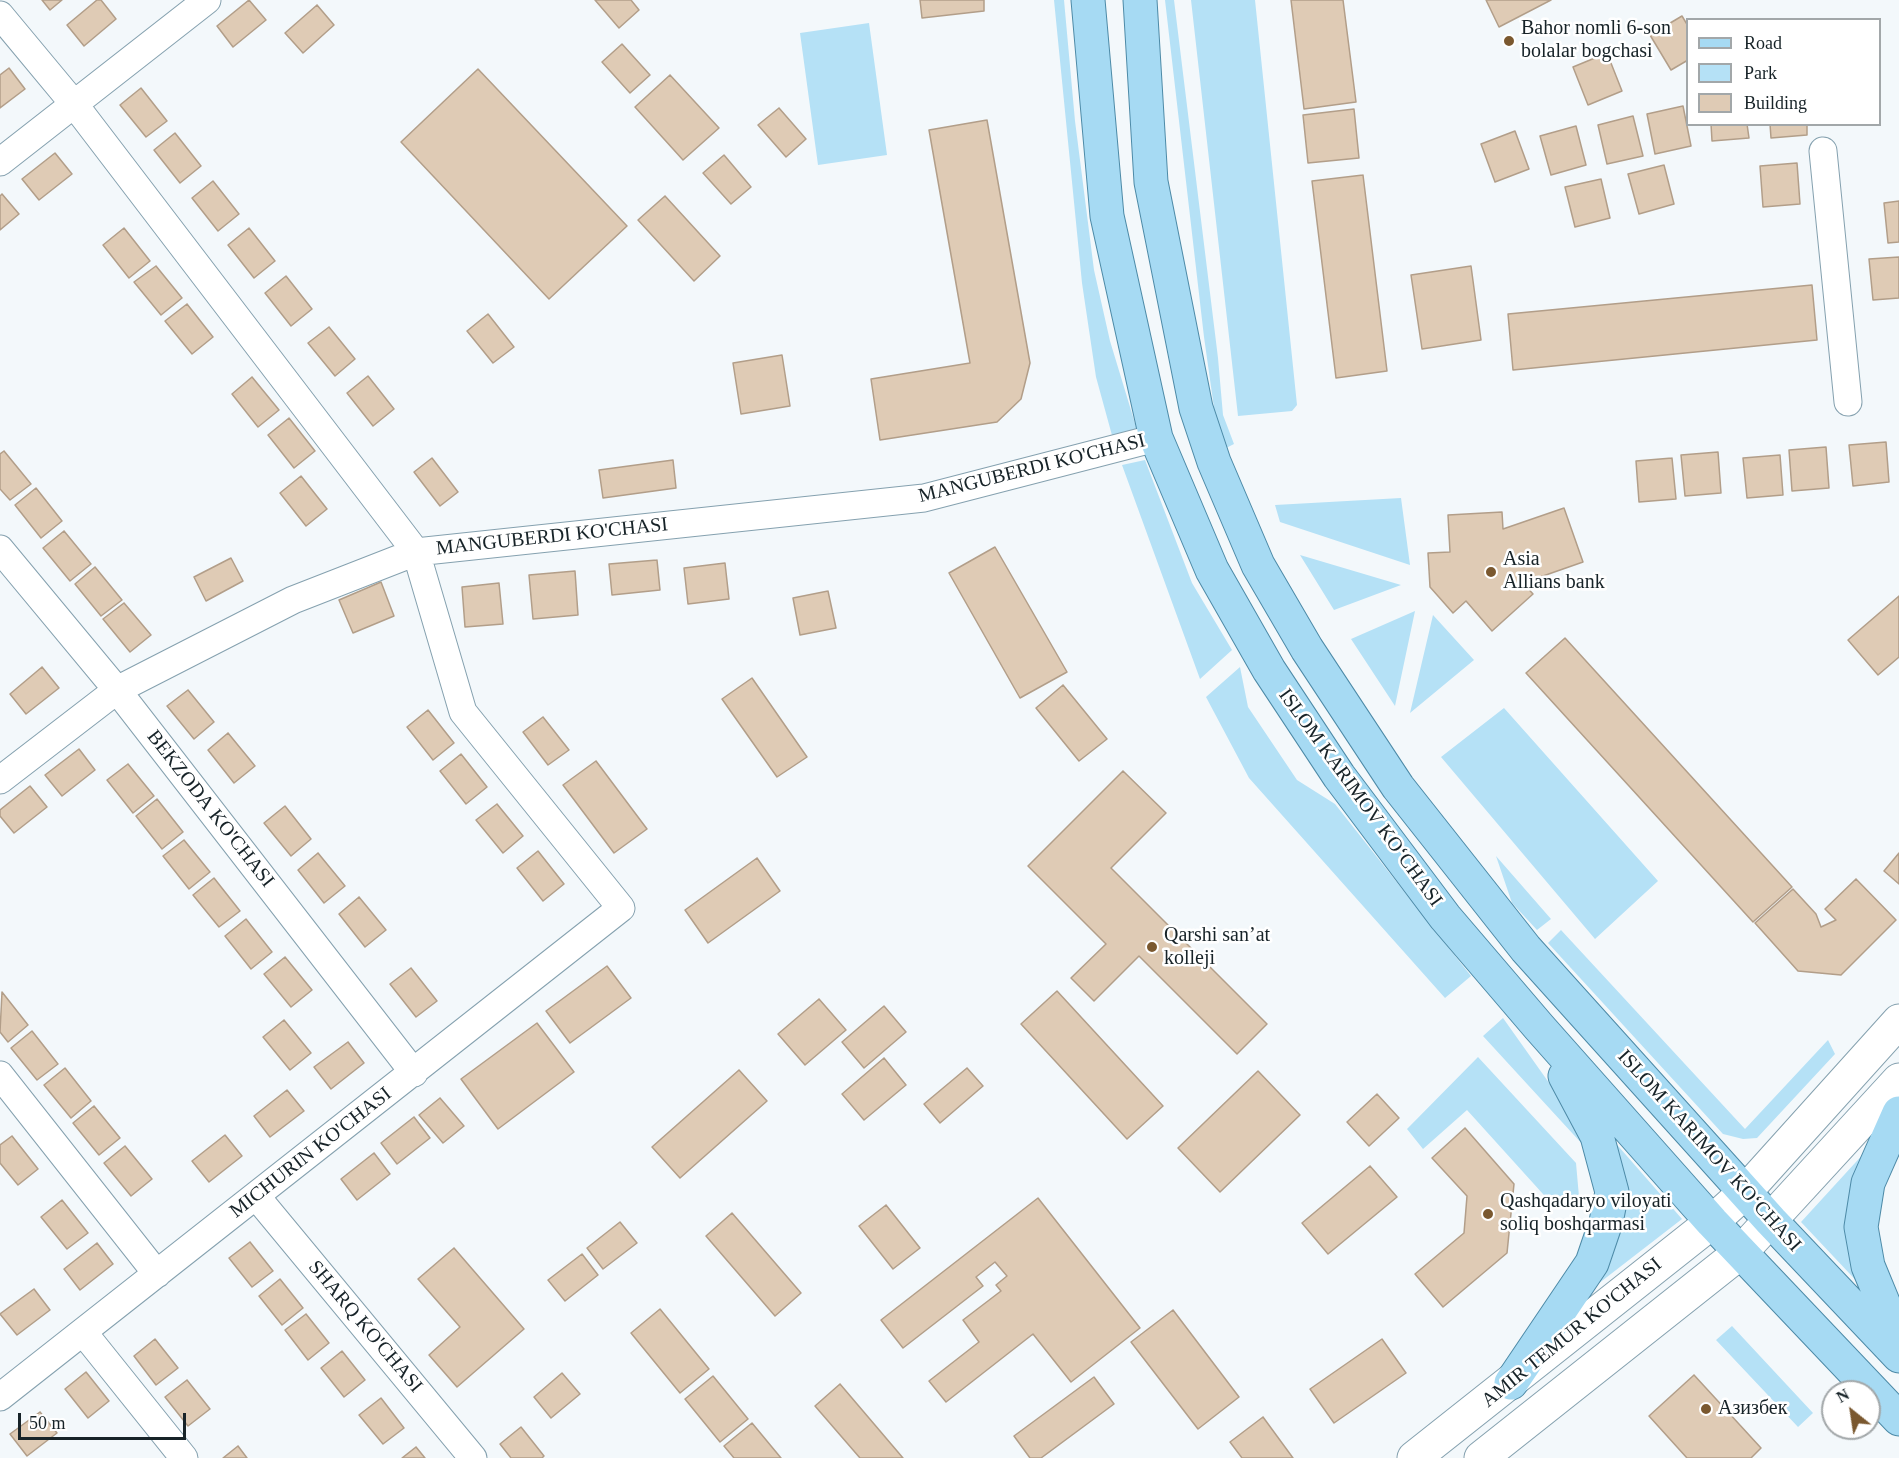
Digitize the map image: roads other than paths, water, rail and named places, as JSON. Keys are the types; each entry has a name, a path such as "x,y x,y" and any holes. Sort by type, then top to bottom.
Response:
{"main road":[{"name":"ISLOM KARIMOV KO‘CHASI","path":"1088,0 1107,216 1156,438 1212,570 1269,670 1339,776 1417,879 1539,1027 1712,1222 1899,1419"},
{"name":"ISLOM KARIMOV KO‘CHASI","path":"1140,0 1151,182 1172,294 1196,408 1214,462 1258,565 1307,649 1398,787 1528,951 1771,1221 1899,1356"},
{"name":"AMIR TEMUR KO'CHASI","path":"1414,1458 1712,1222 1745,1192 1899,1021"},
{"path":"1511,1383 1592,1263 1606,1222 1612,1192 1598,1136 1539,1027"},
{"name":"AMIR TEMUR KO'CHASI","path":"1481,1458 1742,1251 1899,1080"},
{"path":"1899,1113 1868,1183 1861,1227 1868,1266 1899,1341"}],"street":[{"path":"0,162 207,0"},
{"path":"0,15 74,104 416,552"},
{"path":"1823,151 1848,402"},
{"name":"MANGUBERDI KO'CHASI","path":"0,780 117,690 293,600 416,552 924,498 1156,438"},
{"name":"BEKZODA KO'CHASI","path":"0,549 117,690 414,1073"},
{"name":"MICHURIN KO'CHASI","path":"0,1397 621,908 463,712 416,552"},
{"path":"0,1075 157,1274"},
{"name":"SHARQ KO'CHASI","path":"256,1196 473,1458"},
{"path":"83,1332 184,1458"}],"place":[{"name":"Bahor nomli 6-son bolalar bogchasi","path":"1509,41"},
{"name":"Asia Allians bank","path":"1491,572"},
{"name":"Qarshi san’at kolleji","path":"1152,947"},
{"name":"Qashqadaryo viloyati soliq boshqarmasi","path":"1488,1214"},
{"name":"Азизбек","path":"1706,1409"}]}
